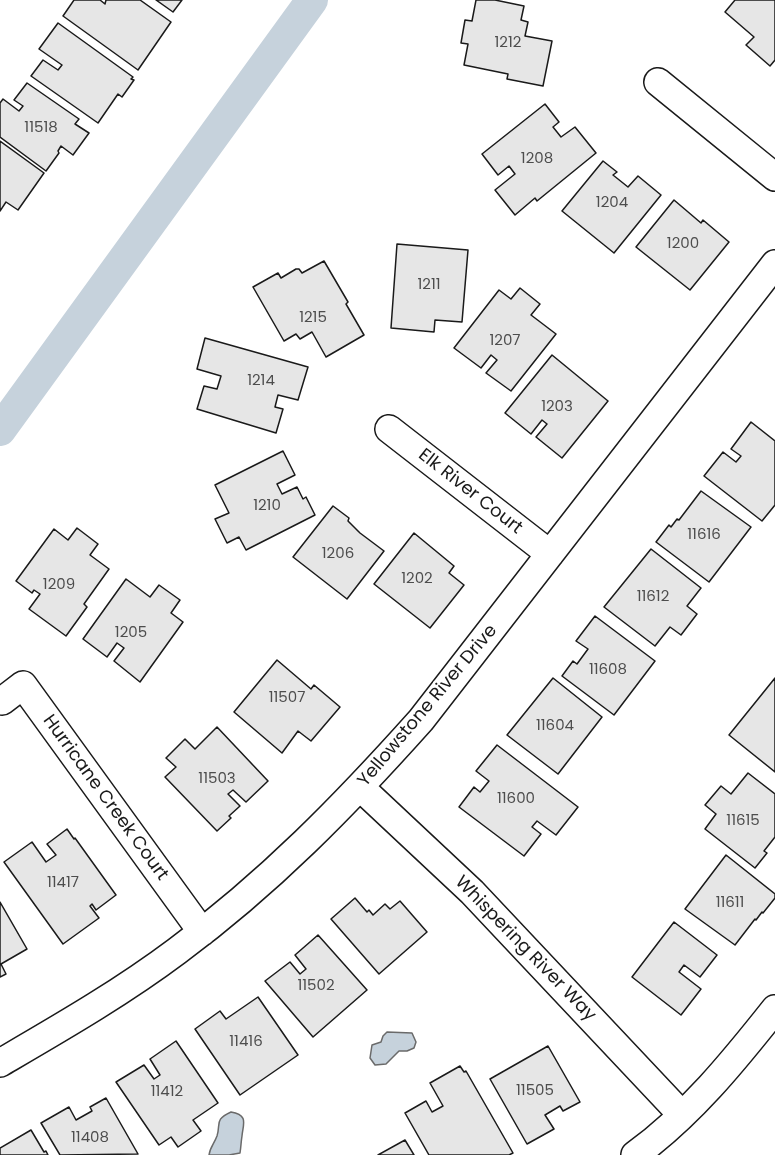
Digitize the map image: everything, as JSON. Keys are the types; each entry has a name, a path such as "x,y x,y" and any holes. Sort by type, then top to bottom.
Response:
{"street":[{"path":"658,82 775,177"},
{"name":"Yellowstone River Drive","path":"0,1063 96,1007 202,932 274,873 361,788 421,720 775,264"},
{"name":"Elk River Court","path":"389,429 550,554"},
{"name":"Hurricane Creek Court","path":"2,701 23,686 202,932"},
{"name":"Whispering River Way","path":"361,788 472,892 682,1116"},
{"path":"635,1155 682,1116 731,1065 775,1009"}],"shaded area":[{"path":"387,1032 412,1033 416,1042 414,1048 399,1051 386,1064 375,1065 370,1058 372,1045 381,1042"},
{"path":"231,1112 240,1115 244,1121 240,1153 209,1155 217,1136 220,1120"}],"building":[{"path":"74,0 100,0 105,4 106,0 140,0 171,22 138,70 63,16"},
{"path":"156,0 182,0 173,12"},
{"path":"476,0 495,0 524,6 521,20 528,22 525,36 552,41 543,86 507,79 508,74 464,65 468,44 461,43 465,20 472,21"},
{"path":"735,0 775,0 775,60 770,66 746,45 754,37 725,12"},
{"path":"58,23 133,77 131,79 134,80 122,97 118,94 98,123 31,76 43,60 58,70 62,65 39,49"},
{"path":"27,83 79,119 75,124 89,133 73,155 61,146 59,153 46,171 0,137 0,103 3,99 19,111 23,106 14,100"},
{"path":"545,104 559,122 553,127 561,137 575,127 596,153 537,201 535,198 515,215 495,190 515,174 509,166 498,175 482,154"},
{"path":"0,141 44,173 18,210 6,202 0,211"},
{"path":"603,161 617,172 613,175 628,187 638,176 661,195 614,253 562,211"},
{"path":"674,200 701,223 703,220 729,242 690,290 636,247"},
{"path":"397,244 468,250 462,322 435,320 434,332 391,328"},
{"path":"324,261 364,335 326,357 312,332 300,339 296,334 284,341 253,287 278,273 281,278 296,269 302,273"},
{"path":"520,288 540,304 531,315 556,334 511,391 486,373 497,360 491,355 481,368 454,348 499,290 511,299"},
{"path":"205,338 308,367 298,400 278,395 275,407 283,409 276,433 197,409 204,386 217,389 221,376 197,369"},
{"path":"552,355 608,401 562,458 536,437 547,424 542,420 531,434 505,413"},
{"path":"751,422 775,441 775,505 762,521 704,476 723,452 736,462 741,456 731,449"},
{"path":"283,451 295,475 277,484 282,494 297,487 303,499 306,497 315,515 246,550 239,537 227,543 215,519 229,513 215,485"},
{"path":"701,491 751,527 709,582 656,542 669,525 671,527 677,519 679,520"},
{"path":"333,506 349,518 348,521 360,533 384,551 347,599 293,557"},
{"path":"77,528 98,544 90,555 109,569 84,604 87,607 66,636 29,609 40,594 34,590 32,593 16,581 54,529 68,540"},
{"path":"414,533 454,566 449,573 464,585 430,628 374,584"},
{"path":"651,549 701,588 687,606 697,614 681,635 670,627 655,646 604,607"},
{"path":"126,579 150,597 159,585 180,600 171,613 183,622 140,682 114,661 124,648 117,643 107,657 83,639"},
{"path":"595,616 655,661 614,715 562,676 573,661 577,664 588,649 576,641"},
{"path":"277,660 311,689 314,685 340,707 311,741 298,731 282,753 234,712"},
{"path":"553,678 602,717 558,774 507,735"},
{"path":"775,678 775,772 729,735"},
{"path":"217,727 268,781 246,802 233,790 228,794 240,806 217,831 165,777 176,767 166,758 185,739 195,749"},
{"path":"497,745 578,807 556,835 537,821 532,827 541,834 524,856 459,807 474,787 480,792 489,781 476,771"},
{"path":"748,773 775,794 775,837 764,851 767,853 755,868 705,829 716,814 705,805 721,786 731,794"},
{"path":"67,829 116,895 96,910 92,904 90,906 99,918 63,944 4,862 32,842 46,862 56,855 47,844"},
{"path":"726,855 775,894 775,898 735,945 685,909"},
{"path":"355,898 367,912 369,910 373,915 385,904 390,909 400,901 427,932 379,974 331,919"},
{"path":"0,902 27,949 1,964 6,974 0,977"},
{"path":"674,922 717,955 700,977 684,965 679,972 701,989 681,1015 632,977"},
{"path":"318,935 367,990 313,1037 265,981 290,962 300,974 306,969 295,955"},
{"path":"258,997 298,1055 240,1095 195,1029 220,1011 226,1019"},
{"path":"176,1041 218,1103 193,1120 201,1131 178,1147 171,1137 159,1145 116,1082 144,1065 154,1079 160,1075 150,1059"},
{"path":"548,1046 580,1102 563,1111 560,1106 545,1115 554,1129 527,1144 490,1079"},
{"path":"460,1066 464,1072 466,1071 513,1153 509,1155 429,1155 405,1113 426,1101 432,1112 443,1106 430,1083"},
{"path":"106,1098 138,1154 60,1155 41,1123 69,1107 76,1120 92,1111 90,1107"},
{"path":"31,1130 48,1155 0,1155 0,1148"},
{"path":"405,1140 414,1155 378,1155"}],"waterway":[{"path":"0,430 312,0"}]}
